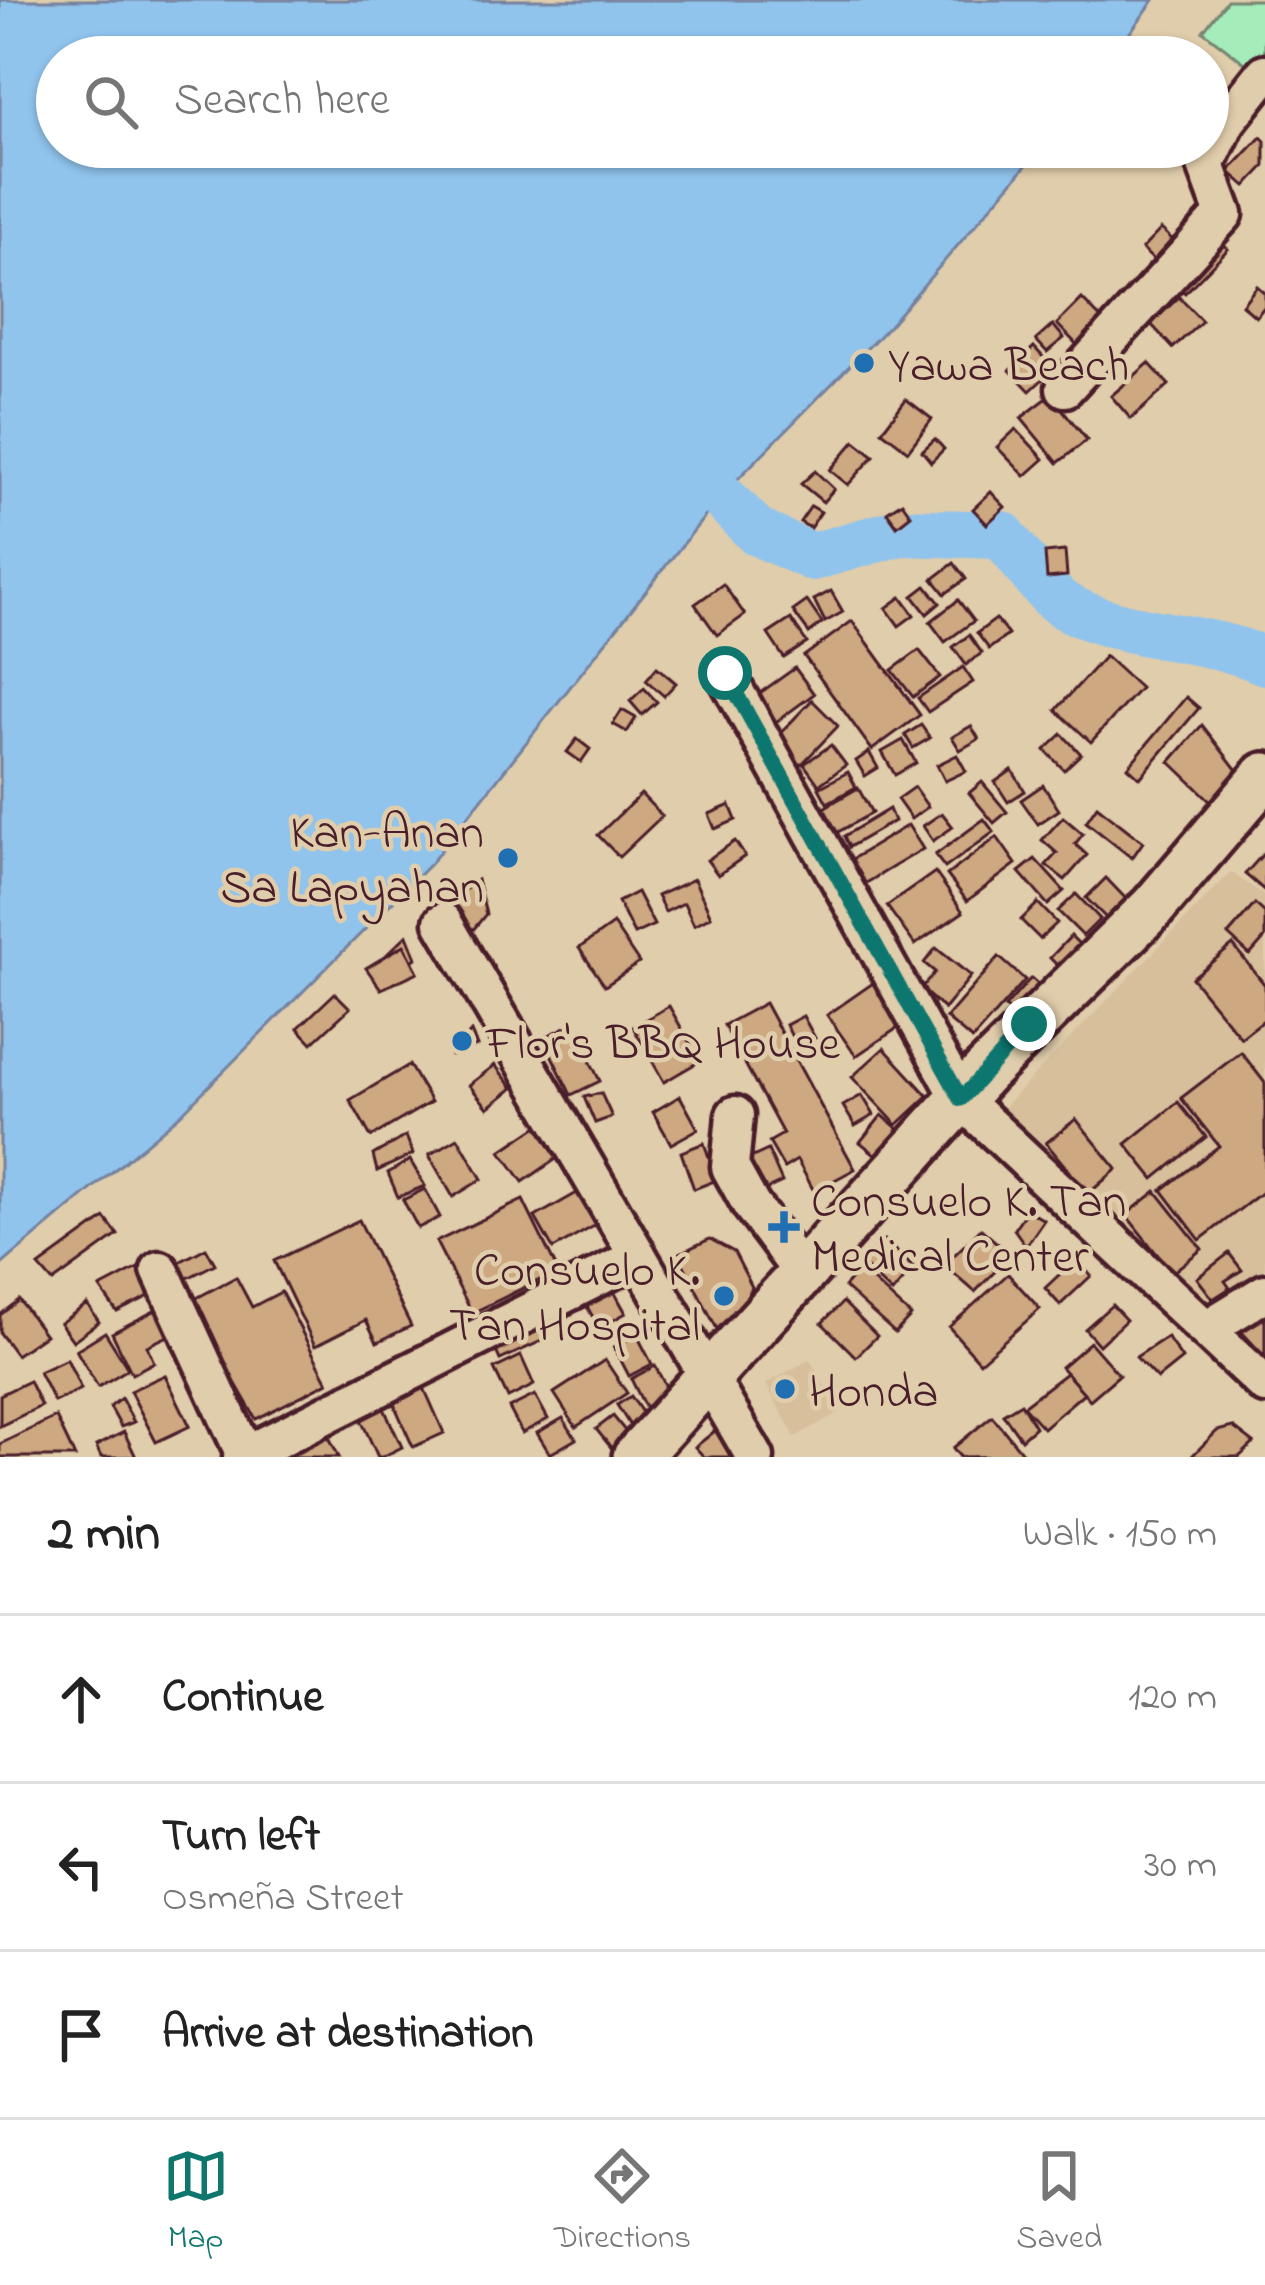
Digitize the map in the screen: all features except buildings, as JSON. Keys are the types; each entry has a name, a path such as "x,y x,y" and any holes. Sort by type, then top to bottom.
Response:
{"main road":[{"path":"636,1457 1029,1024 1153,907 1265,776"}],"street":[{"path":"1229,118 1265,73"},
{"path":"1065,388 1224,214 1207,168"},
{"path":"725,673 961,1099 1265,1385"},
{"path":"442,922 755,1457"},
{"path":"735,1114 730,1167 751,1205 804,1275"},
{"path":"160,1270 244,1457 638,1256"},
{"path":"1206,1329 1265,1293"}],"shaded area":[{"path":"1231,872 1265,896 1265,1273 1210,1308 999,1112"},
{"path":"810,1359 840,1412 795,1437 766,1384"}],"green space":[{"path":"1227,0 1265,0 1265,67 1259,74 1229,51 1229,36 1210,36 1203,31"}],"water":[{"path":"0,0 1154,0 1127,36 36,36 36,168 1024,168 887,328 721,496 431,863 180,1115 0,1266"}],"waterway":[{"path":"721,496 757,532 812,557 900,532 1002,535 1065,606 1113,624 1265,661"}],"place":[{"name":"Yawa Beach","path":"864,363"},
{"name":"Kan-Anan Sa Lapyahan","path":"508,858"},
{"name":"Flor's BBQ House","path":"462,1041"},
{"name":"Consuelo K. Tan Medical Center","path":"784,1227"},
{"name":"Consuelo K. Tan Hospital","path":"724,1296"},
{"name":"Honda","path":"785,1389"}],"route":[{"path":"725,673 961,1099 1029,1024"}]}
